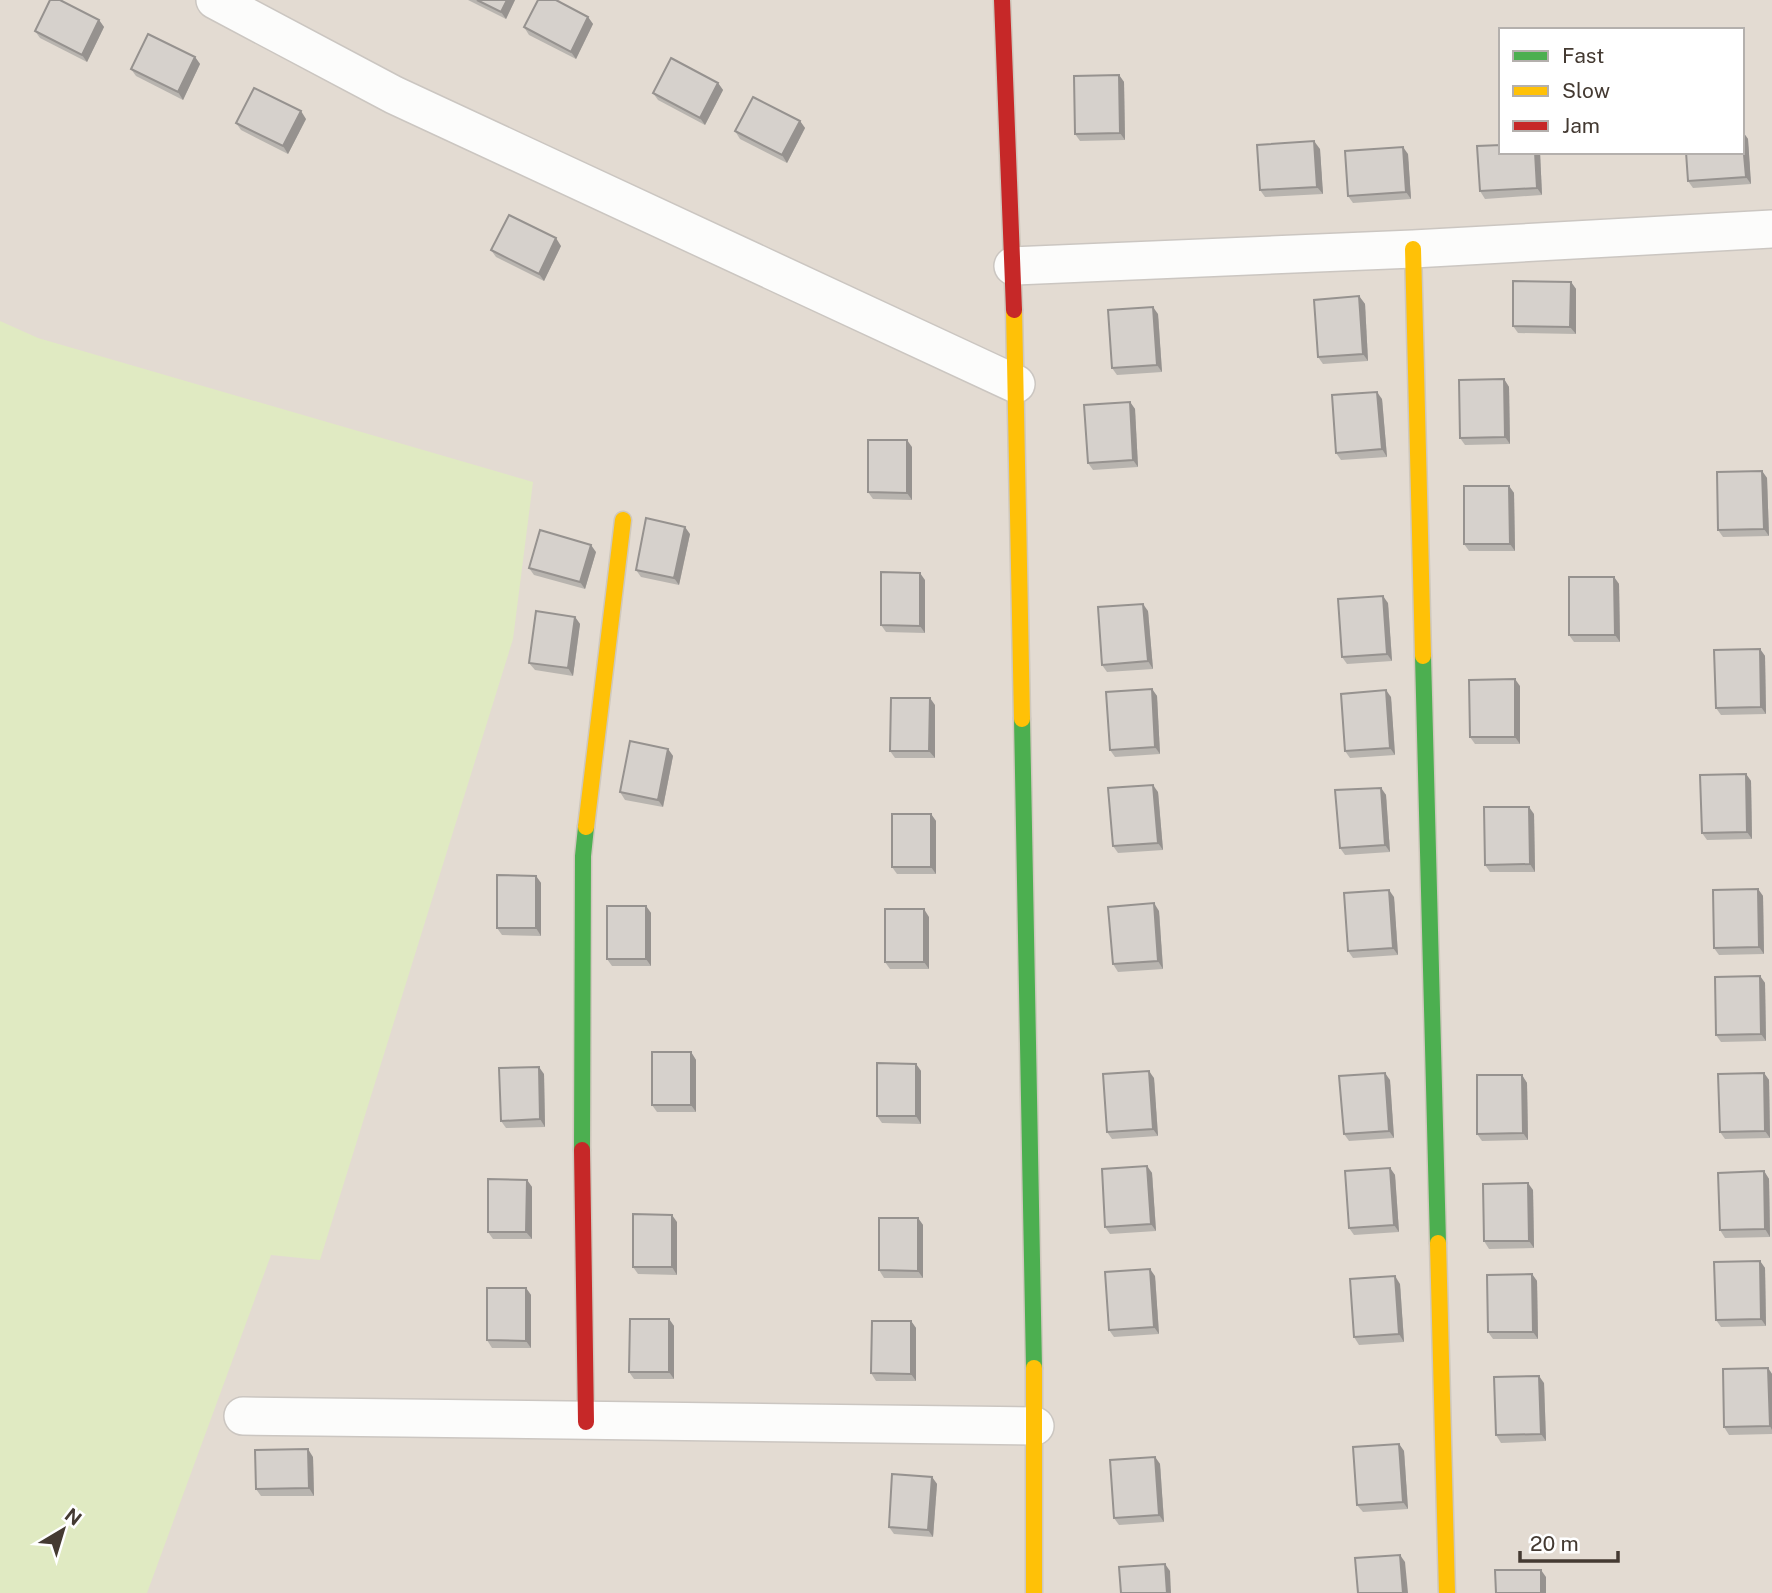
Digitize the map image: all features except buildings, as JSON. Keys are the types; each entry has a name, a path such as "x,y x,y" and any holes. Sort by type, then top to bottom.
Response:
{"street":[{"path":"215,0 394,95 1016,384"},
{"path":"1002,0 1016,384 1035,1426 1034,1593"},
{"path":"1013,265 1413,249 1772,229"},
{"path":"1413,249 1447,1593"},
{"path":"586,1422 581,1105 583,856 623,520"},
{"path":"243,1416 1035,1426"}],"shaded area":[{"path":"0,0 1772,0 1772,1593 0,1593"}],"green space":[{"path":"0,321 38,338 533,482 513,639 320,1260 271,1255 147,1593 0,1593"}],"traffic: fast":[{"path":"1423,656 1438,1243"},
{"path":"1022,719 1034,1368"},
{"path":"582,1150 583,856 586,827"}],"traffic: slow":[{"path":"1413,249 1423,656"},
{"path":"1014,310 1022,719"},
{"path":"586,827 623,520"},
{"path":"1438,1243 1447,1593"},
{"path":"1034,1368 1034,1593"}],"traffic: jam":[{"path":"1002,0 1014,310"},
{"path":"582,1150 586,1422"}]}
